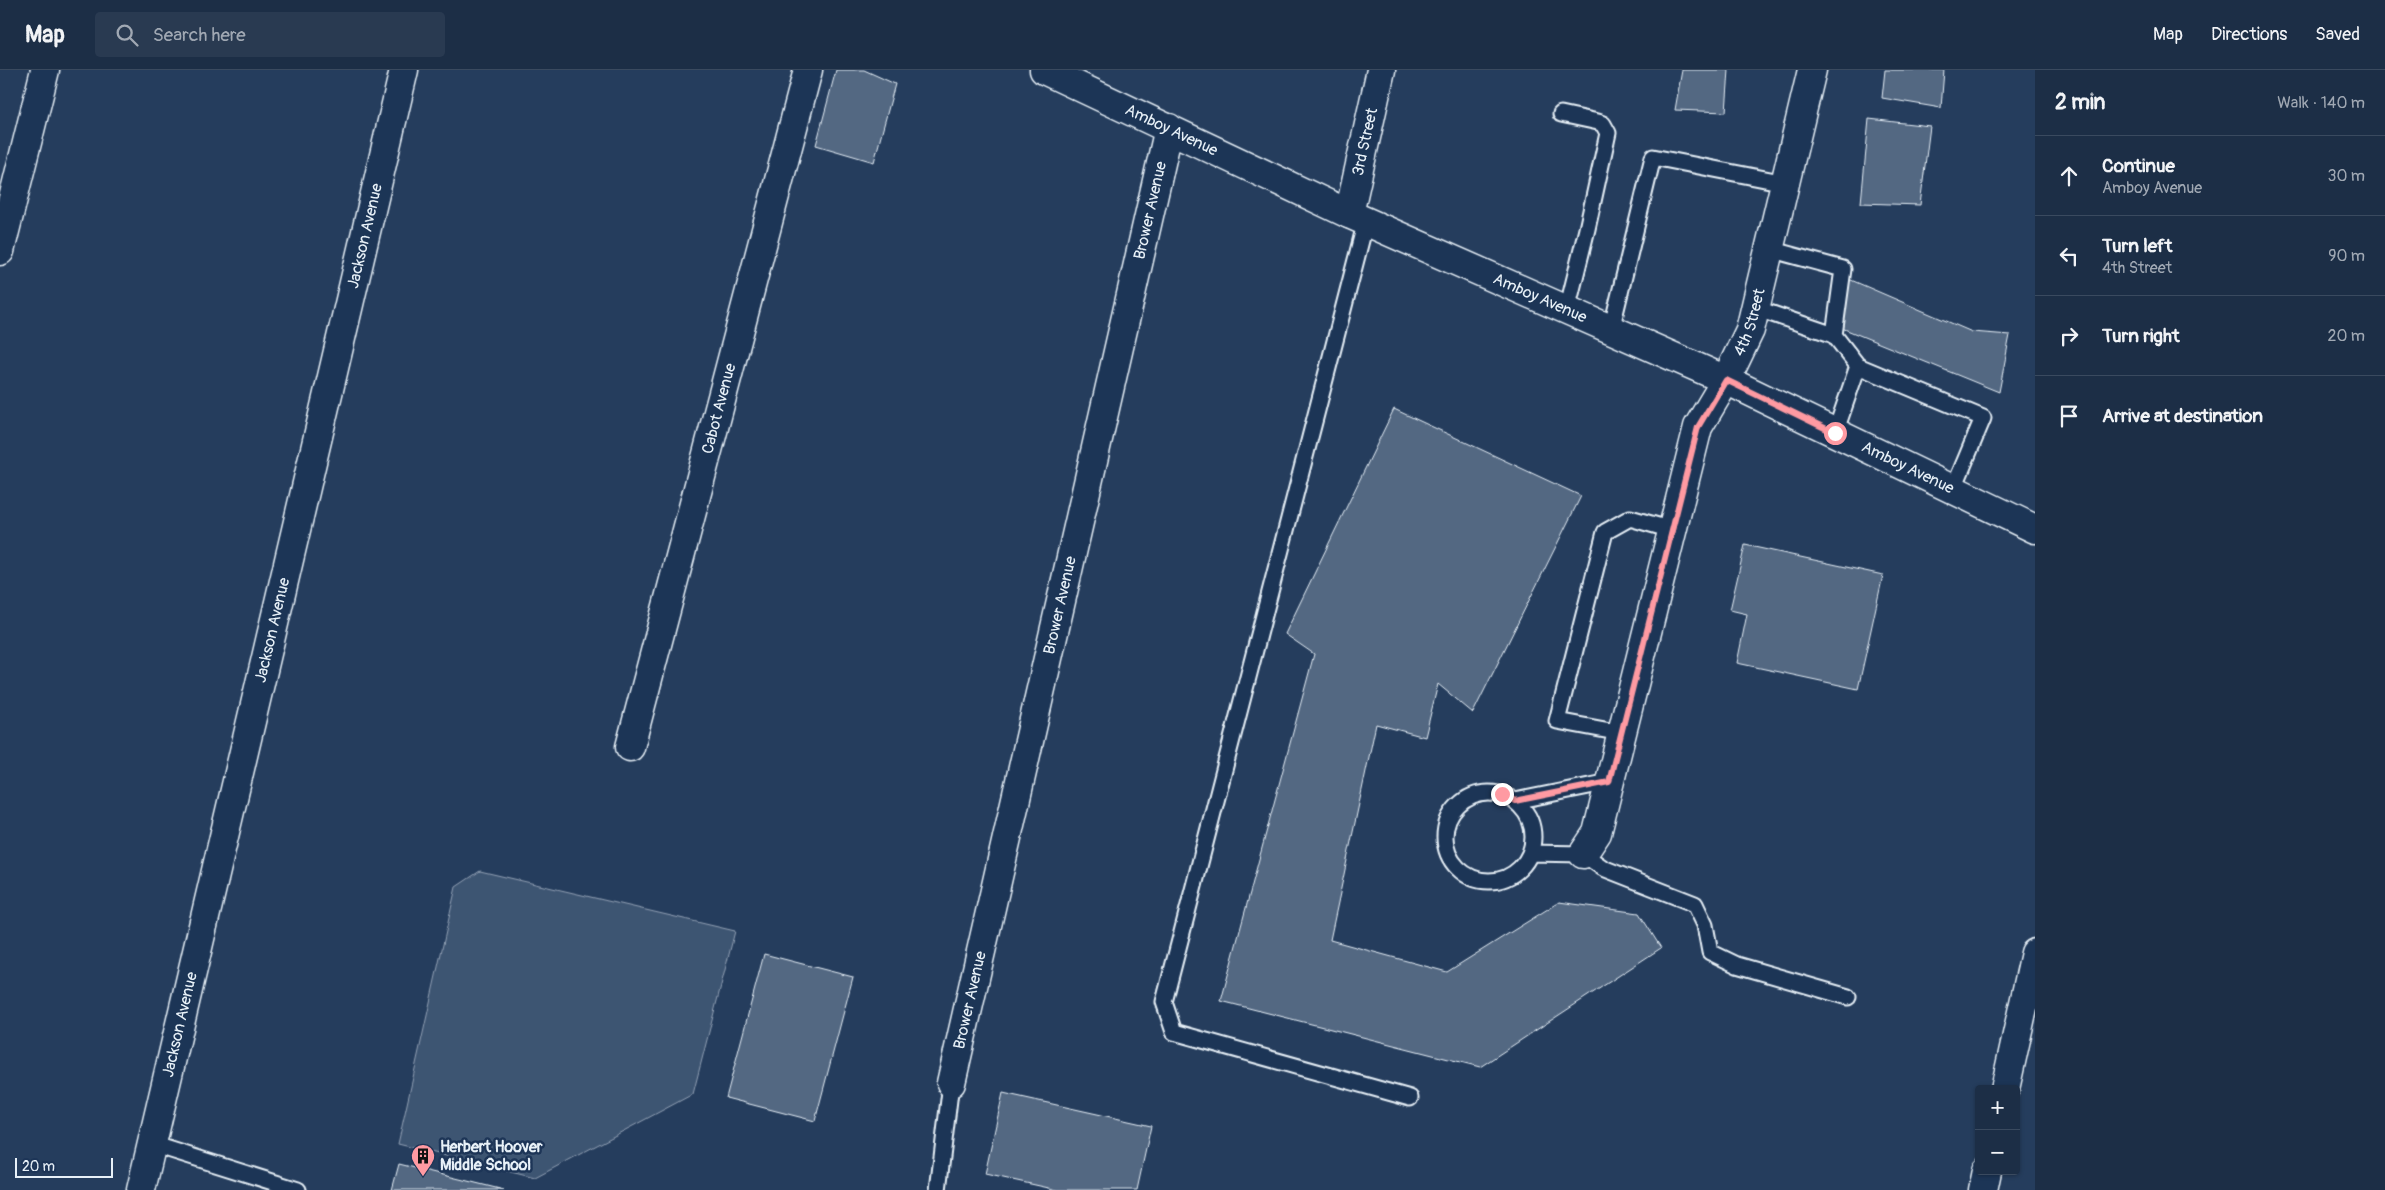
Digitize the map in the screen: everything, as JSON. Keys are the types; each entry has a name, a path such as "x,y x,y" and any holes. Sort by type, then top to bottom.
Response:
{"street":[{"path":"0,251 45,70"},
{"name":"Jackson Avenue","path":"141,1190 404,70"},
{"name":"Cabot Avenue","path":"630,747 808,70"},
{"name":"Amboy Avenue","path":"1044,70 1357,217 1726,380 2035,529"},
{"name":"3rd Street","path":"1357,217 1381,70"},
{"name":"4th Street","path":"1584,854 1597,833 1698,427 1726,380 1750,330 1812,70"},
{"name":"Brower Avenue","path":"950,1083 1169,128"},
{"path":"2006,1085 2035,953"},
{"path":"1983,1190 1986,1175"}],"lane":[{"path":"1561,114 1603,124 1608,133 1567,310"},
{"path":"1611,330 1653,157 1785,183"},
{"path":"1357,217 1164,1002 1174,1032 1410,1098"},
{"path":"1769,249 1843,269 1834,335"},
{"path":"1755,308 1834,335 1858,366 1983,418 1953,490"},
{"path":"1835,433 1858,366"},
{"path":"1621,733 1557,721 1605,532 1630,518 1672,530"},
{"path":"1515,801 1609,782"},
{"path":"1487,793 1502,794 1515,801 1525,811 1532,824 1533,839 1530,853 1523,865 1512,875 1491,880 1470,877 1458,868 1449,856 1445,842 1445,828 1450,814 1460,803 1473,796 1487,793"},
{"path":"1530,853 1584,854 1603,868 1695,904 1705,926 1710,952 1736,965 1848,997"},
{"path":"938,1190 950,1083"},
{"path":"152,1144 269,1186 298,1190"}],"shaded area":[{"path":"480,871 735,931 693,1094 535,1178 398,1144 456,887"}],"building":[{"path":"836,70 864,70 895,84 874,162 816,145"},
{"path":"1682,70 1729,70 1726,112 1675,110"},
{"path":"1885,70 1944,70 1941,108 1882,98"},
{"path":"1869,119 1930,126 1920,205 1861,203"},
{"path":"1844,277 1972,332 2010,335 1999,392 1837,326"},
{"path":"1394,409 1581,496 1473,713 1438,684 1425,737 1376,724 1330,940 1447,972 1559,902 1639,913 1661,948 1480,1067 1221,1001 1314,654 1285,634"},
{"path":"1745,545 1883,575 1858,689 1737,663 1747,614 1730,610"},
{"path":"764,954 853,977 815,1121 726,1098"},
{"path":"1003,1093 1151,1126 1137,1190 1058,1190 985,1174"},
{"name":"Herbert Hoover Middle School","path":"399,1164 504,1190 392,1190"}],"place":[{"name":"Herbert Hoover Middle School","path":"423,1177"}],"route":[{"path":"1502,794 1515,801 1609,782 1698,427 1726,380 1835,433"}]}
